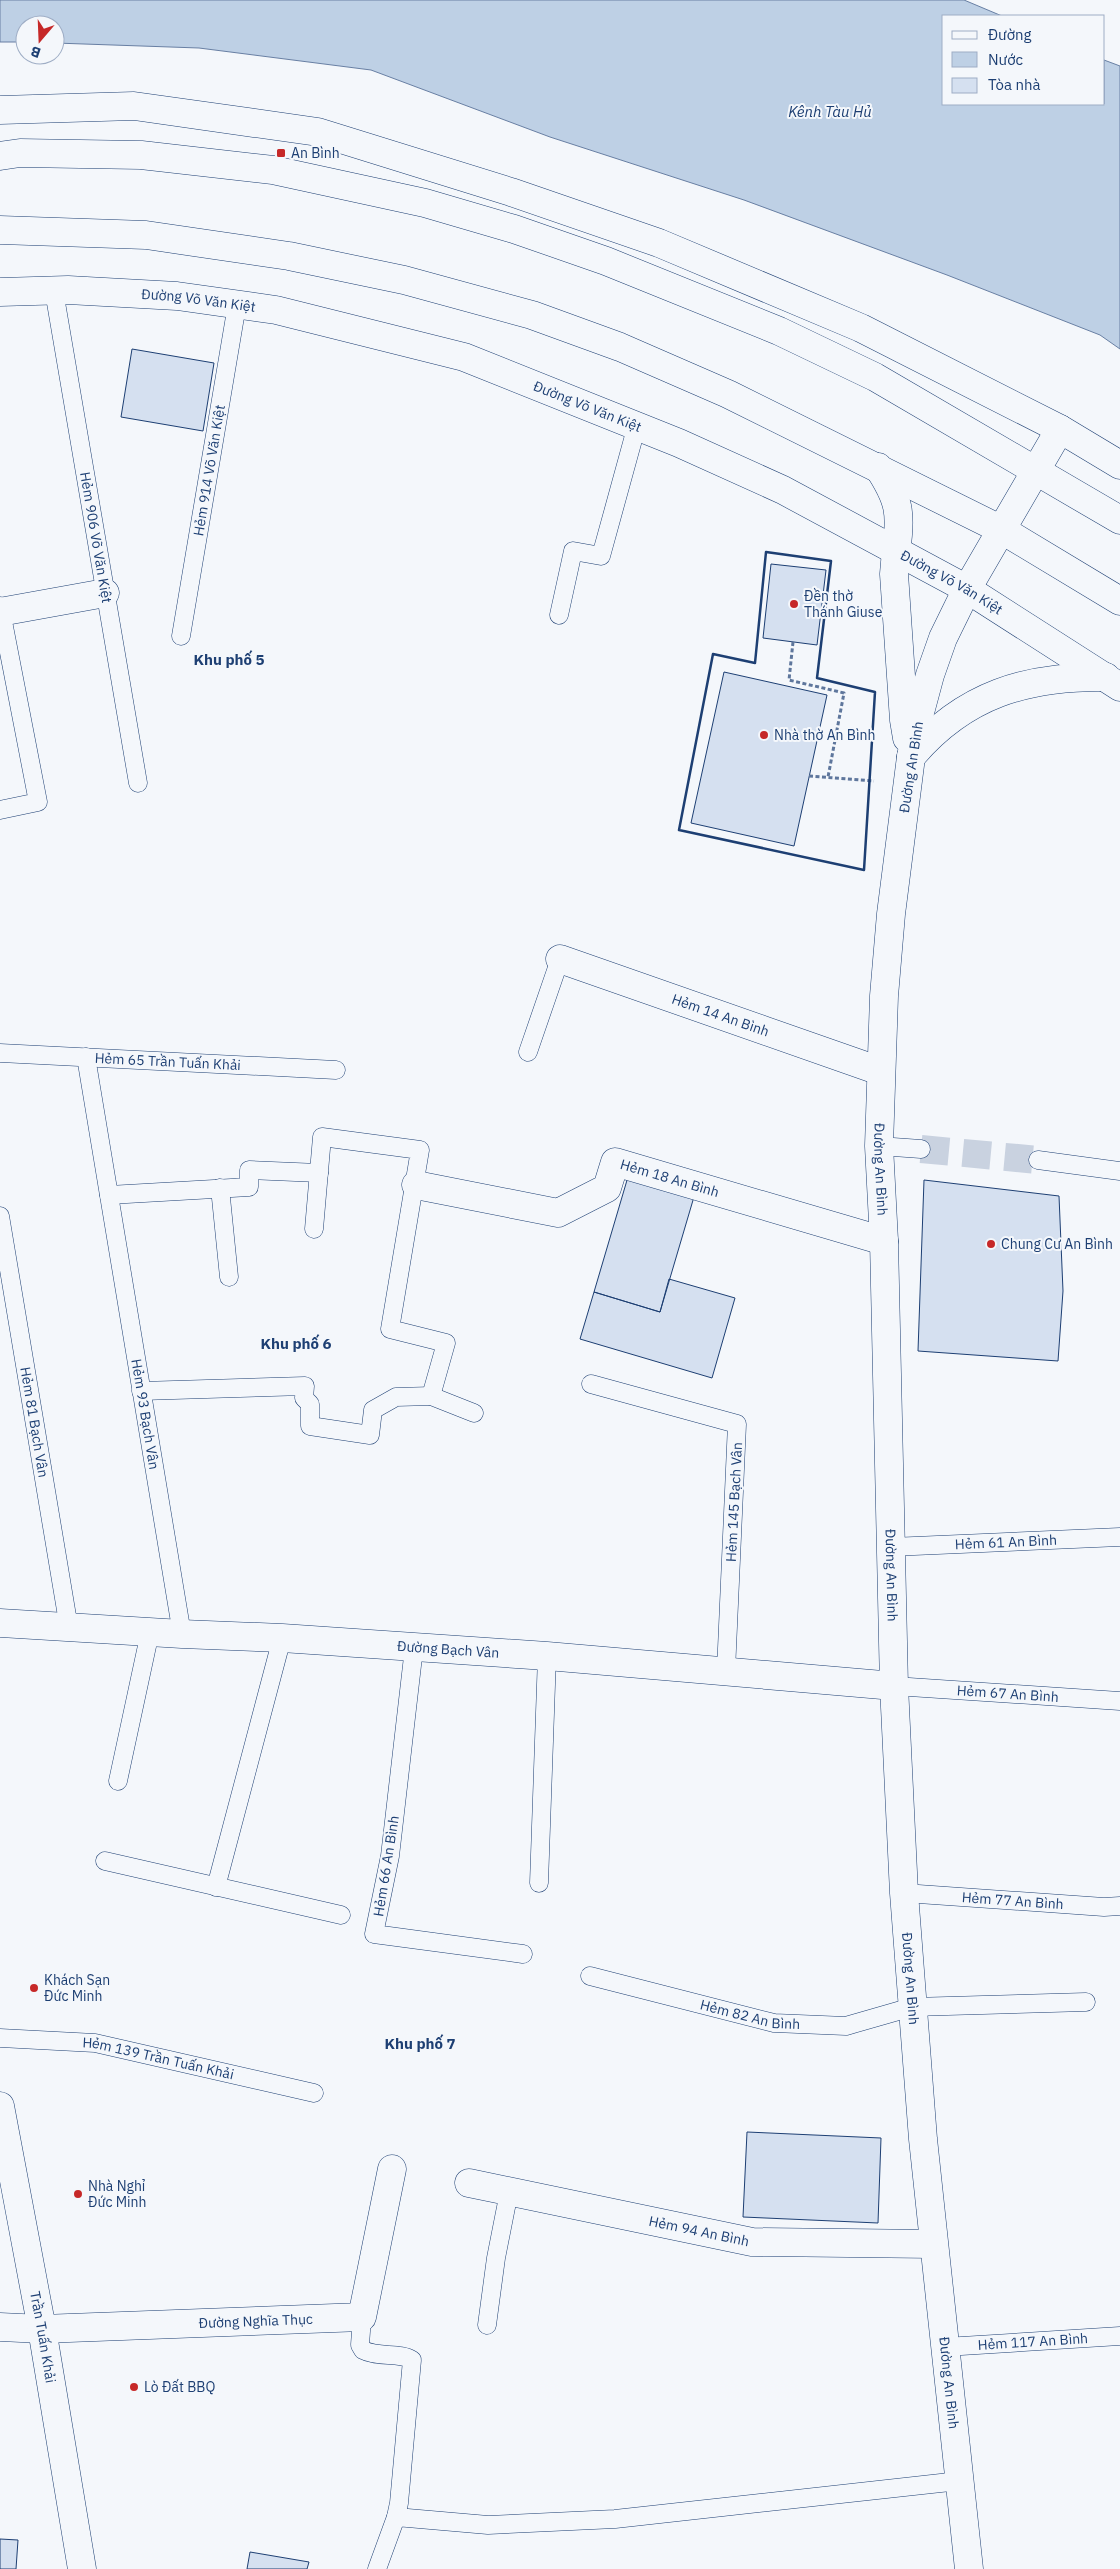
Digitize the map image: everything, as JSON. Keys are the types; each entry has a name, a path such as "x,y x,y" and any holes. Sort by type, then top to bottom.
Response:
{"main road":[{"path":"0,110 134,106 318,132 511,192 659,244 861,328 1060,429 1120,465"},
{"path":"0,156 20,153 141,155 274,170 425,202 514,229 606,262 779,331 875,377 1036,469 1120,520"},
{"path":"0,230 146,235 289,256 404,280 532,315 620,348 728,394 1002,530 1120,601"},
{"name":"Đường Võ Văn Kiệt","path":"0,292 54,291 177,296 276,310 464,357 637,425 783,490 967,589 1113,682"},
{"name":"Đường An Bình","path":"969,2569 933,2244 904,1893 894,1686 884,1241 879,1146 880,1071 891,914 918,716 943,638 967,589 1060,429"},
{"path":"878,467 893,490 899,509 900,527 894,574 904,720 911,757"},
{"path":"0,610 105,593"},
{"path":"911,757 928,737 946,723 981,701 1008,688 1060,678 1113,682"},
{"name":"Hẻm 14 An Bình","path":"560,959 880,1071"},
{"name":"Hẻm 18 An Bình","path":"416,1185 558,1213 607,1188 615,1162 884,1241"},
{"name":"Đường Bạch Vân","path":"0,1623 282,1638 547,1656 894,1686"},
{"name":"Trần Tuấn Khải","path":"0,2106 2,2140 42,2329 82,2569"},
{"path":"362,2318 392,2170"},
{"name":"Hẻm 94 An Bình","path":"469,2183 752,2242 933,2244"},
{"name":"Đường Nghĩa Thục","path":"0,2327 42,2329 362,2318"}],"lane":[{"name":"Hẻm 906 Võ Văn Kiệt","path":"54,291 138,783"},
{"name":"Hẻm 914 Võ Văn Kiệt","path":"181,636 237,305"},
{"path":"559,615 573,551 601,556 637,425"},
{"path":"0,610 38,802 0,810"},
{"path":"528,1052 560,959"},
{"name":"Hẻm 65 Trần Tuấn Khải","path":"0,1053 336,1070"},
{"name":"Hẻm 93 Bạch Vân","path":"86,1057 182,1634"},
{"path":"314,1229 322,1137 420,1150 416,1185 390,1330 446,1343 431,1396"},
{"path":"879,1146 921,1149"},
{"path":"1038,1160 1120,1171"},
{"path":"109,1195 250,1187 249,1170 319,1173"},
{"path":"220,1188 229,1277"},
{"name":"Hẻm 81 Bạch Vân","path":"0,1216 69,1628"},
{"name":"Hẻm 145 Bạch Vân","path":"591,1384 738,1424 726,1672"},
{"path":"141,1391 305,1386 304,1398 310,1404 310,1426 370,1436 372,1410 396,1397 431,1396 474,1413"},
{"name":"Hẻm 61 An Bình","path":"891,1547 1120,1537"},
{"path":"118,1781 150,1632"},
{"path":"216,1887 282,1638"},
{"name":"Hẻm 66 An Bình","path":"414,1648 390,1856 374,1934 523,1954"},
{"path":"540,1883 547,1656"},
{"name":"Hẻm 67 An Bình","path":"894,1686 1120,1701"},
{"path":"105,1862 341,1915"},
{"name":"Hẻm 77 An Bình","path":"904,1893 1104,1907 1120,1906"},
{"name":"Hẻm 82 An Bình","path":"590,1976 774,2023 846,2026 912,2007 1086,2002"},
{"name":"Hẻm 139 Trần Tuấn Khải","path":"0,2038 95,2043 314,2094"},
{"path":"488,2325 496,2258 509,2192"},
{"path":"362,2318 360,2345 363,2350 381,2356 408,2357 412,2360 399,2503 396,2517 377,2569"},
{"name":"Hẻm 117 An Bình","path":"945,2347 1120,2336"},
{"path":"396,2517 469,2525 572,2522 959,2481"}],"path":[{"path":"793,642 789,680 844,693 828,777"},
{"path":"809,776 907,786"}],"water":[{"name":"Kênh Tàu Hủ","path":"0,0 964,0 1000,15 942,15 942,105 1105,105 1105,60 1120,66 1120,349 1100,335 947,275 744,200 550,137 371,70 199,48 65,43 65,15 15,15 15,42 0,42"}],"building":[{"path":"132,349 214,363 203,431 121,417"},
{"name":"Đền thờ Thánh Giuse","path":"771,564 826,570 817,645 763,638"},
{"name":"Nhà thờ An Bình","path":"724,672 827,695 794,846 691,823"},
{"path":"630,1170 696,1190 660,1312 594,1292"},
{"name":"Chung Cư An Bình","path":"924,1180 1059,1196 1063,1291 1058,1361 918,1351"},
{"path":"669,1279 735,1298 712,1378 580,1339 594,1292 660,1312"},
{"path":"747,2132 881,2138 878,2223 743,2217"},
{"path":"0,2539 18,2540 16,2569 0,2569"},
{"path":"250,2552 309,2562 307,2569 247,2569"}],"tunnel":[{"path":"921,1149 1038,1160"}],"wall":[{"path":"766,552 831,561 817,678 875,692 864,870 679,830 713,654 755,663 766,552"}],"place":[{"name":"An Bình","path":"281,153"},
{"name":"Đền thờ Thánh Giuse","path":"794,604"},
{"name":"Nhà thờ An Bình","path":"764,735"},
{"name":"Chung Cư An Bình","path":"991,1244"},
{"name":"Khách Sạn Đức Minh","path":"34,1988"},
{"name":"Nhà Nghỉ Đức Minh","path":"78,2194"},
{"name":"Lò Đất BBQ","path":"134,2387"}],"district":[{"name":"Khu phố 5","path":"229,660"},
{"name":"Khu phố 6","path":"296,1344"},
{"name":"Khu phố 7","path":"420,2044"}]}
